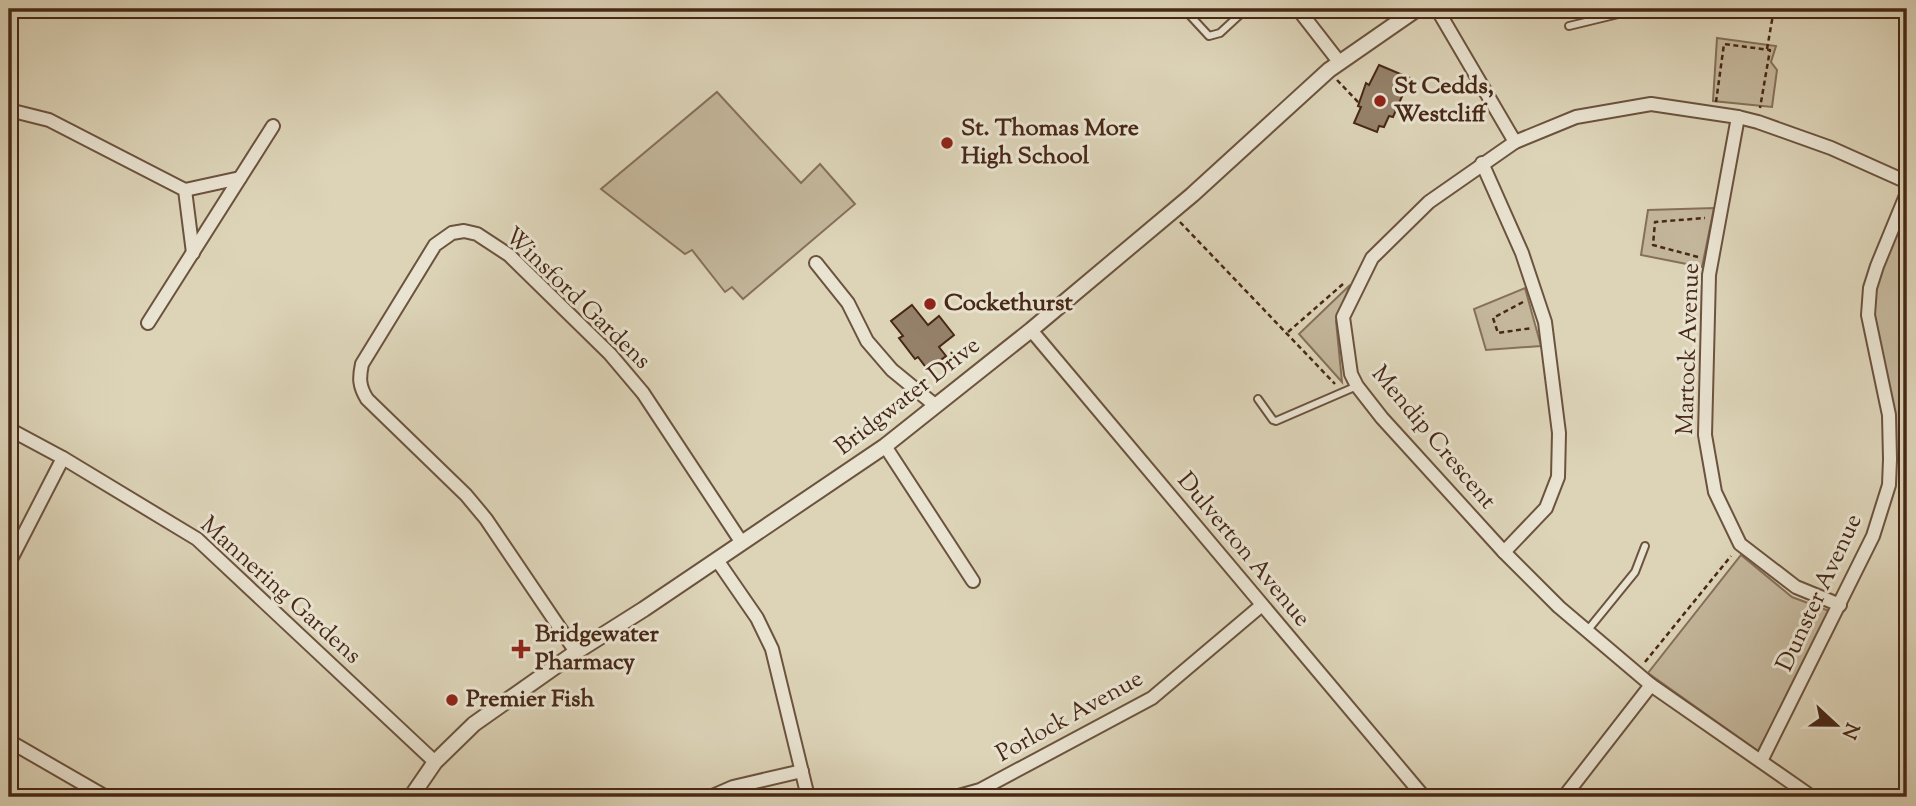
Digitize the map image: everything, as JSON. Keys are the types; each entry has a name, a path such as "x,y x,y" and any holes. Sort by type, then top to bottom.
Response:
{"street":[{"path":"1298,9 1335,66"},
{"name":"Bridgwater Drive","path":"411,797 435,762 474,723 884,446 1031,330 1172,213 1335,66 1418,9"},
{"path":"1437,9 1515,142"},
{"name":"Mendip Crescent","path":"1812,797 1651,685 1587,631 1504,552 1382,418 1357,386 1351,374 1343,317 1372,258 1429,202 1515,142 1576,117 1651,104 1738,117 1830,148 1907,182"},
{"path":"9,110 49,120 185,190 240,178"},
{"name":"Martock Avenue","path":"1738,117 1709,275 1705,435 1715,492 1740,544 1796,587 1840,605"},
{"path":"148,323 273,126"},
{"path":"1482,163 1522,253 1546,327 1559,433 1558,477 1546,508 1504,552"},
{"path":"185,190 193,253"},
{"name":"Dunster Avenue","path":"1761,761 1874,536 1888,485 1891,459 1889,415 1868,315 1870,288 1877,266 1907,193"},
{"name":"Winsford Gardens","path":"576,652 467,495 367,399 361,389 359,377 362,364 435,245 444,237 464,231 477,234 509,255 610,354 643,393 742,542"},
{"path":"816,262 848,303 867,341 892,370 936,406"},
{"name":"Dulverton Avenue","path":"1031,330 1424,797"},
{"name":"Mannering Gardens","path":"9,429 63,458 197,539 435,762"},
{"path":"884,446 973,581"},
{"path":"9,563 63,458"},
{"path":"717,559 757,618 772,649 808,797"},
{"name":"Porlock Avenue","path":"955,797 980,790 1152,698 1262,605"},
{"path":"1564,797 1651,685"},
{"path":"9,741 106,797"},
{"path":"710,797 733,787 802,771"}],"lane":[{"path":"1185,10 1209,36 1220,33 1246,9"},
{"path":"1569,26 1639,9"},
{"path":"1258,400 1276,421 1357,386"},
{"path":"1587,631 1635,572 1646,546"}],"path":[{"path":"1758,122 1774,9"},
{"path":"1715,114 1724,44 1767,49"},
{"path":"1335,66 1359,103"},
{"path":"1172,213 1339,389 1357,386"},
{"path":"1712,260 1653,245 1655,222 1720,217"},
{"path":"1287,333 1344,283"},
{"path":"1536,296 1493,318 1498,333 1546,327"},
{"path":"1637,673 1740,544"}],"shaded area":[{"path":"1717,38 1776,46 1771,62 1777,70 1772,107 1713,101"},
{"path":"717,92 801,183 820,164 855,204 743,299 732,287 725,292 692,250 685,254 601,189"},
{"path":"1714,208 1702,267 1641,255 1648,210"},
{"path":"1907,209 1906,465 1897,462 1894,417 1874,319 1875,294 1881,272"},
{"path":"1350,285 1336,321 1342,382 1299,334"},
{"path":"1525,288 1541,346 1486,350 1474,309"},
{"path":"1741,555 1792,597 1832,612 1758,751 1648,673"}],"building":[{"name":"St Cedds, Westcliff","path":"1379,65 1410,78 1393,117 1389,116 1384,127 1379,126 1377,132 1354,123 1361,107 1358,106 1366,83 1369,85"},
{"path":"912,305 928,325 939,316 954,335 939,347 946,356 928,370 918,357 915,359 899,338 903,336 891,321"}],"place":[{"name":"St Cedds, Westcliff","path":"1380,101"},
{"name":"St. Thomas More High School","path":"947,143"},
{"name":"Cockethurst","path":"930,304"},
{"name":"Bridgewater Pharmacy","path":"521,649"},
{"name":"Premier Fish","path":"452,700"}]}
